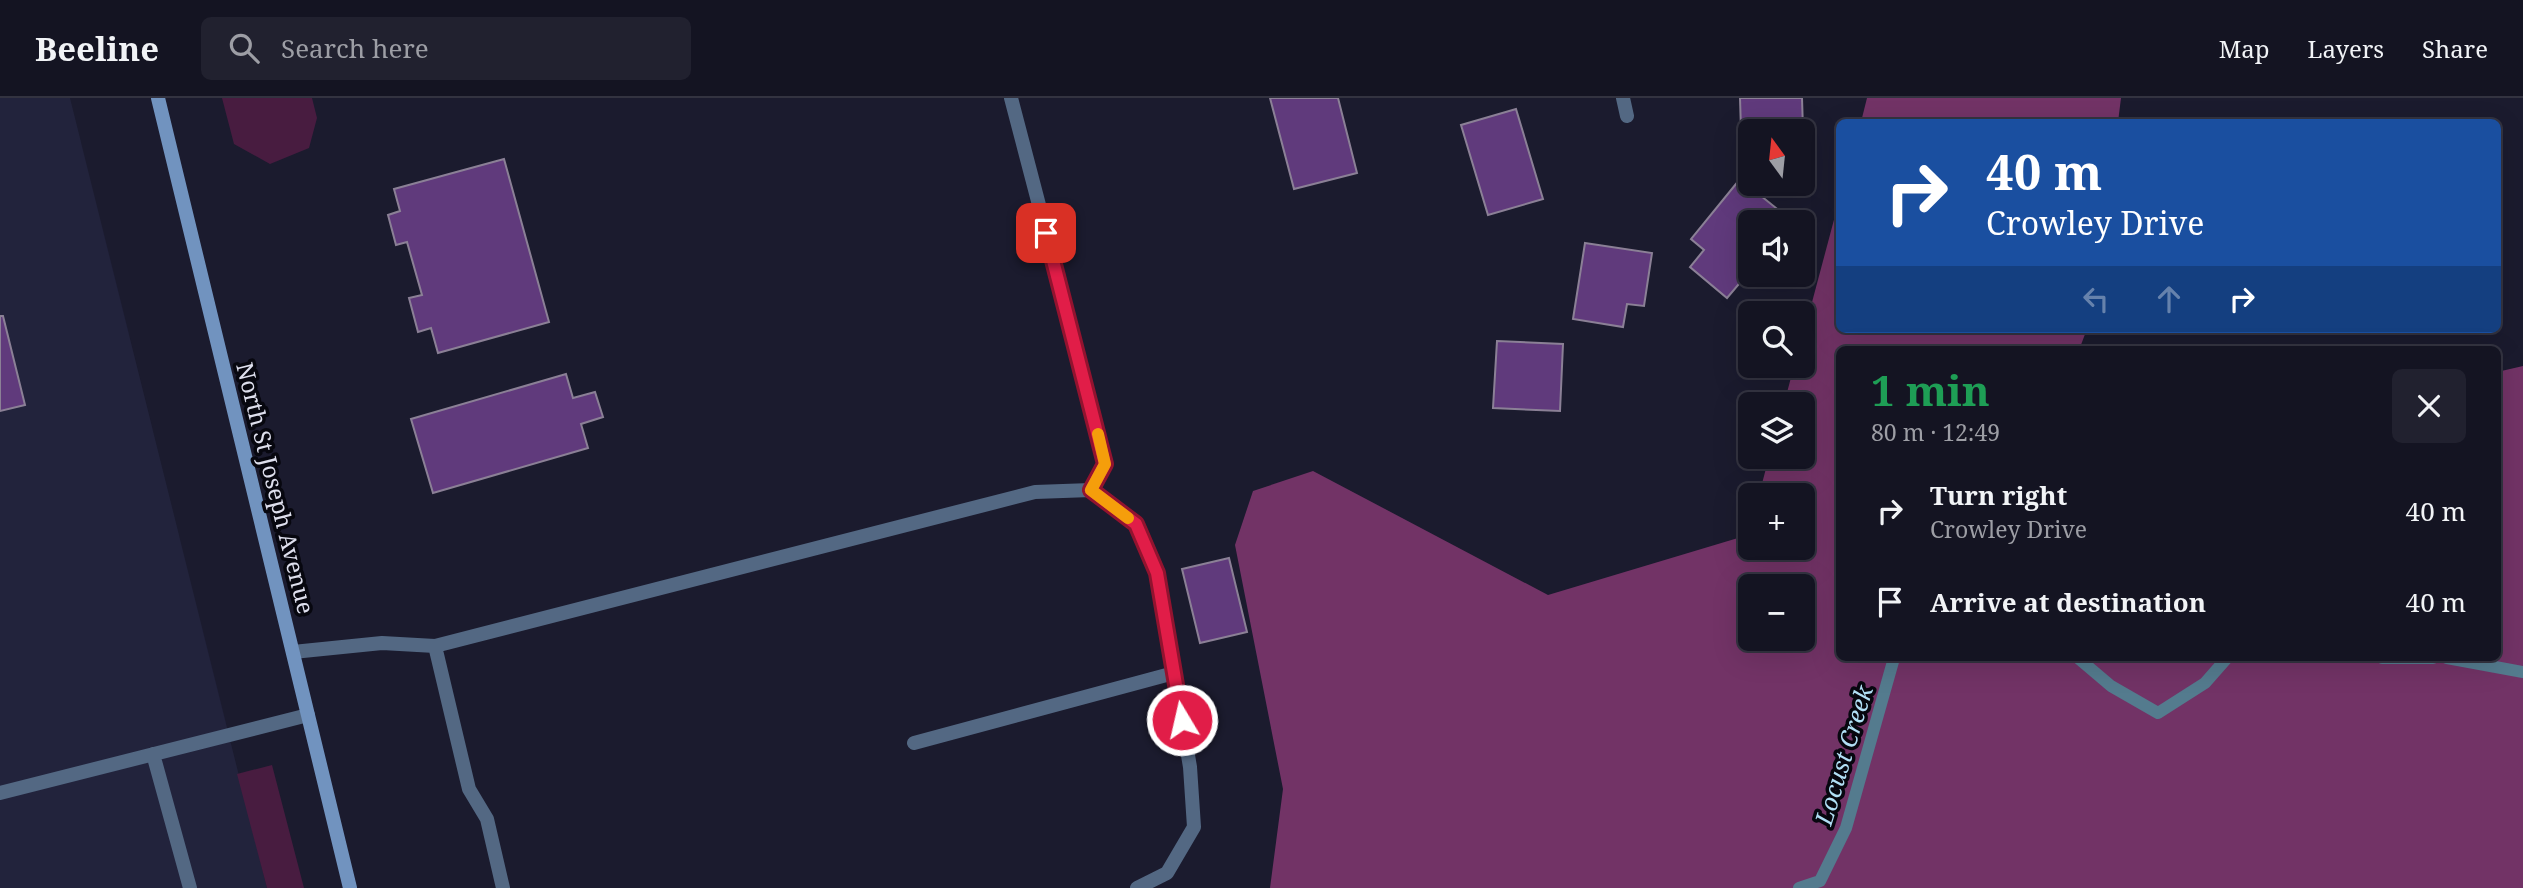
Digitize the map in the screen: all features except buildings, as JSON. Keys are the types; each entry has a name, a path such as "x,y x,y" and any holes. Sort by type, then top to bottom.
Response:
{"main road":[{"name":"North St Joseph Avenue","path":"158,98 350,888"}],"street":[{"path":"1011,98 1105,464 1091,490"},
{"path":"1623,98 1627,116"},
{"path":"293,652 382,643 435,646 1035,492 1091,490 1136,524 1157,573 1190,767 1194,827 1167,873 1137,888"},
{"path":"435,646 469,789 487,819 503,888"},
{"path":"914,743 1174,673"},
{"path":"0,793 309,715"},
{"path":"153,754 190,888"}],"shaded area":[{"path":"0,98 70,98 267,888 0,888"},
{"path":"222,98 312,98 317,118 309,148 270,164 234,144"},
{"path":"1867,98 2121,98 2118,119 1862,119"},
{"path":"1836,212 1836,333 2085,333 2081,346 1836,346 1836,661 2501,661 2501,371 2523,366 2523,888 1270,888 1283,789 1235,545 1253,491 1313,471 1548,595 1738,538 1738,560 1815,560 1815,483 1762,483 1766,469 1815,469 1815,392 1787,392 1791,378 1815,378 1815,301 1812,301"},
{"path":"272,765 304,888 267,888 237,774"}],"waterway":[{"name":"Locust Creek","path":"1799,888 1820,881 1846,828 1893,661"},
{"name":"Locust Creek","path":"2082,661 2111,686 2158,713 2205,683 2224,661"},
{"name":"Locust Creek","path":"2463,661 2523,672"}],"slow traffic":[{"path":"1098,434 1105,464 1091,490 1128,518"}],"route":[{"path":"1046,233 1105,464 1091,490 1136,524 1157,573 1182,720"}]}
